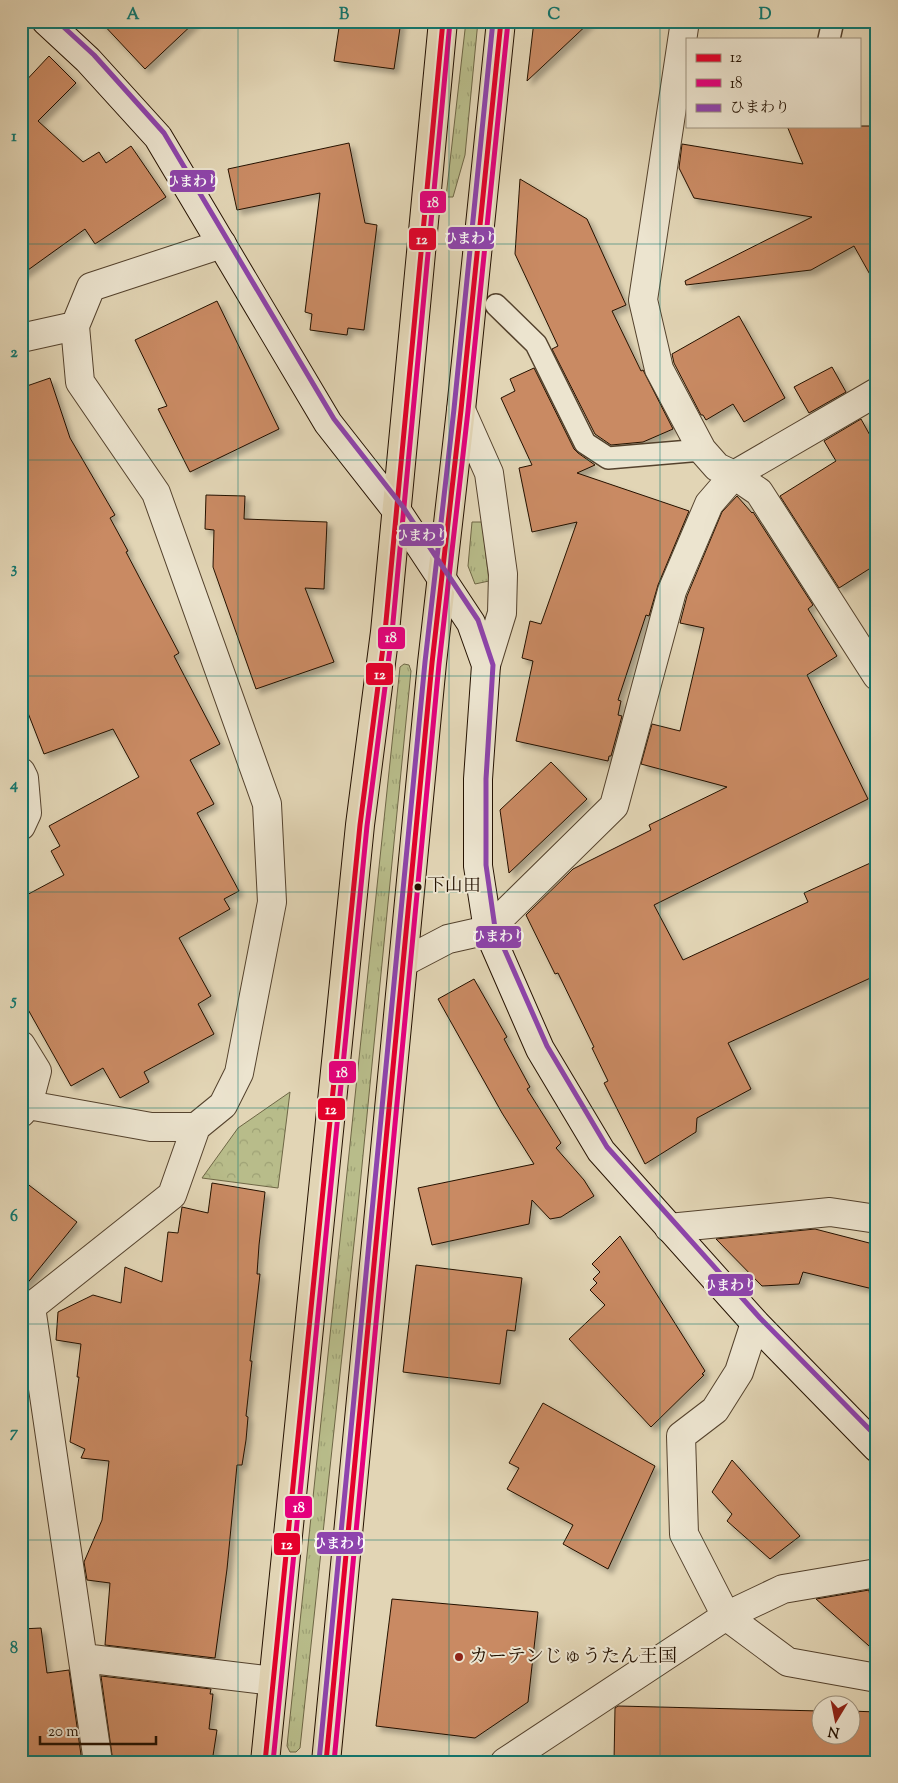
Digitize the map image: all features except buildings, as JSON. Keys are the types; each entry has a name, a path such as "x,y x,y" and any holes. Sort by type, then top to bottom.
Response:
{"main road":[{"path":"265,1762 360,825 385,632 398,511 443,21"},
{"path":"326,1762 442,577 501,21"}],"street":[{"path":"46,21 88,60 158,137 328,424 398,511 472,623 486,665"},
{"path":"686,21 643,300 659,369 702,450 717,467 734,475 758,492 877,676"},
{"path":"98,1762 30,1307 172,1195 196,1127 223,1105 239,1073 272,902 267,804 156,493 80,382 75,326 91,287 222,244"},
{"path":"21,338 75,326"},
{"path":"404,962 448,939 488,930 614,806 672,591 709,504 734,475 877,392"},
{"path":"461,410 489,473 503,574 502,613 486,665 478,779 478,856 488,930 540,1049 600,1151 756,1323 877,1448"},
{"path":"21,772 24,778 27,812 21,826"},
{"path":"21,1045 37,1070 24,1106 151,1127 196,1127"},
{"path":"669,1228 830,1212 877,1219"},
{"path":"756,1323 739,1372 715,1410 681,1436 684,1534 726,1616 788,1662 877,1678"},
{"path":"505,1762 726,1616 783,1589 877,1574"},
{"path":"83,1658 274,1681"}],"lane":[{"path":"829,38 833,21"},
{"path":"496,305 536,344 585,443 608,458 702,450"}],"green space":[{"path":"466,21 478,21 465,155 453,197 446,197"},
{"path":"472,522 482,522 489,581 475,584 468,566"},
{"path":"404,664 409,665 411,671 358,1206 300,1748 296,1752 290,1752 287,1746 400,667"},
{"path":"290,1092 278,1188 202,1178 238,1128"}],"transit line":[{"name":"ひまわり","path":"57,21 94,55 164,133 334,419 403,507 478,620 493,665 486,779 486,865 495,928 547,1046 607,1147 760,1318 877,1437"},
{"name":"12","path":"265,1762 360,825 385,632 443,21"},
{"name":"ひまわり","path":"319,1761 425,662 454,409 493,21"},
{"name":"12","path":"326,1762 432,663 461,410 501,21"},
{"name":"18","path":"273,1762 367,826 392,633 450,22"},
{"name":"18","path":"334,1762 439,664 468,411 508,22"}],"place":[{"name":"下山田","path":"418,887"},
{"name":"カーテンじゅうたん王国","path":"459,1657"}]}
